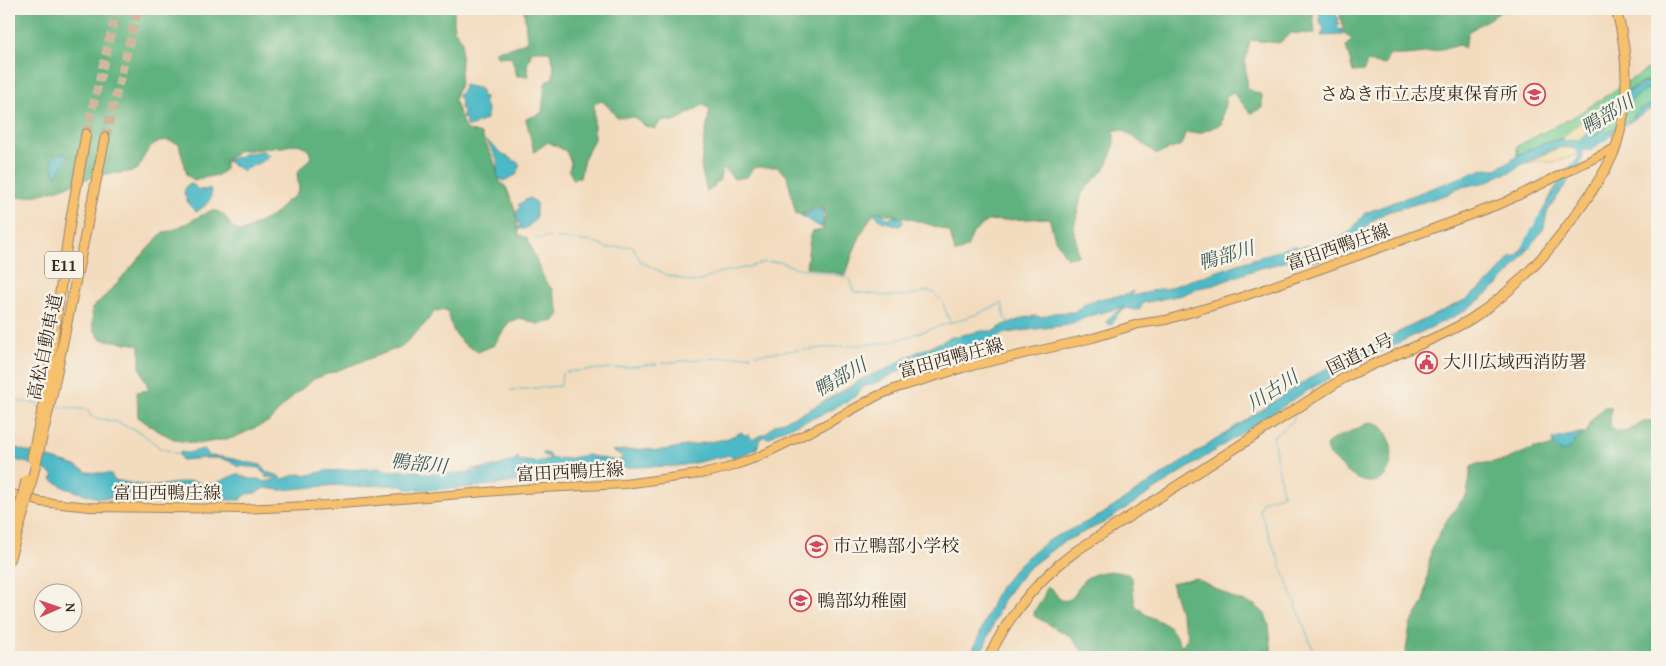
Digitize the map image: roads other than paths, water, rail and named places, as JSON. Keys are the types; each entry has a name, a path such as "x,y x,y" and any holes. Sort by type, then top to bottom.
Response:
{"highway":[{"name":"国道11号","path":"989,657 1009,620 1025,598 1049,573 1076,551 1344,378 1444,334 1478,314 1502,297 1525,276 1551,248 1582,205 1605,170 1616,145 1624,110 1627,82 1624,48 1616,9"},
{"name":"高松自動車道","path":"48,396 70,223 86,134"},
{"name":"高松自動車道","path":"9,560 24,503 105,138"},
{"name":"高松自動車道","path":"9,539 24,503"}],"main road":[{"name":"富田西鴨庄線","path":"9,493 41,502 90,507 243,509 329,505 514,490 625,484 706,473 727,468 758,456 896,388 963,368 1093,338 1138,324 1166,320 1239,298 1391,244 1503,203 1596,157 1616,145"},
{"path":"1596,157 1602,157 1606,161 1605,170"}],"water":[{"path":"1317,9 1329,9 1329,12 1333,13 1336,11 1336,16 1339,18 1337,23 1340,23 1337,27 1339,30 1341,29 1343,35 1321,36 1324,28 1320,23 1320,15"},
{"path":"1657,76 1657,83 1628,103 1614,116 1606,128 1581,146 1592,144 1604,134 1628,121 1639,110 1657,102 1657,106 1643,113 1592,149 1583,151 1579,167 1547,212 1544,228 1528,246 1525,254 1509,274 1497,286 1459,314 1354,364 1305,392 1105,522 1061,543 1026,570 1003,600 980,657 970,657 1000,587 1020,563 1047,541 1101,515 1313,376 1349,356 1467,299 1491,280 1512,256 1517,256 1529,238 1535,234 1539,228 1536,223 1555,189 1571,165 1578,159 1578,149 1565,147 1553,149 1511,172 1487,182 1457,188 1448,194 1387,212 1372,221 1353,240 1327,253 1320,260 1311,261 1297,257 1214,285 1198,288 1182,295 1143,303 1140,309 1127,308 1118,313 1112,324 1109,325 1106,322 1108,319 1124,307 1092,315 1068,325 1005,333 988,342 910,365 882,380 861,388 856,396 821,415 779,431 769,438 763,437 760,439 757,448 732,458 730,455 676,466 631,467 586,472 584,469 542,470 528,475 519,481 448,489 406,489 403,486 382,485 352,487 337,485 281,490 265,488 255,493 247,494 240,500 98,498 65,488 51,479 54,476 39,467 9,459 9,446 76,466 87,472 111,474 114,480 151,487 192,481 199,482 198,484 214,484 237,474 265,482 278,479 265,477 266,475 259,468 237,466 232,462 218,459 182,460 179,454 180,452 187,453 204,449 208,456 261,465 266,472 283,479 298,474 309,475 326,471 380,468 390,471 421,471 427,474 465,473 484,469 471,469 490,468 513,461 518,457 518,460 534,462 550,459 543,455 543,453 547,453 552,459 587,455 616,461 620,460 623,456 612,451 645,449 657,451 726,439 742,432 743,435 749,435 753,439 766,433 774,425 807,411 862,379 952,337 982,331 995,331 1003,325 1027,317 1074,312 1088,302 1126,295 1133,291 1131,296 1165,289 1292,246 1298,246 1298,248 1308,246 1323,248 1350,232 1365,213 1486,168 1496,169 1511,161 1512,158 1542,144 1563,138 1562,141 1579,140 1616,107 1618,97"},
{"path":"464,85 481,89 481,95 486,98 483,100 488,111 486,119 470,127 466,126 466,119 462,118 463,111 460,108 461,101 458,96 463,90"},
{"path":"487,141 503,154 520,164 516,175 503,181 497,176 497,159"},
{"path":"262,151 270,155 243,171 227,161 235,157 238,158 243,154"},
{"path":"64,153 69,157 56,176 51,164 53,158 57,154"},
{"path":"191,184 196,189 205,190 210,188 211,192 208,202 196,212 189,205 184,193 186,186"},
{"path":"529,198 536,202 536,218 524,229 521,229 518,228 520,226 516,214 520,207 518,205"},
{"path":"815,209 824,211 822,228 800,215 805,215"},
{"path":"879,211 887,218 896,215 897,218 899,217 904,221 900,226 881,221 875,214"},
{"path":"1579,433 1582,436 1576,439 1571,447 1563,452 1556,447 1552,440"}],"waterway":[{"name":"鴨部川","path":"1578,148 1582,148 1604,137"},
{"name":"川古川","path":"1528,244 1542,219"},
{"path":"535,239 549,237"},
{"path":"555,238 592,242 608,248 633,246 640,261 667,275 692,282 702,281 717,273 765,262"},
{"path":"769,262 781,262 793,267 846,277"},
{"path":"849,279 854,292 906,296 927,291 933,292 941,300"},
{"path":"849,346 891,342 977,314 1002,303 1005,319 1011,323"},
{"path":"943,304 950,322"},
{"path":"803,350 844,346"},
{"path":"756,354 799,350"},
{"path":"709,359 751,355"},
{"path":"662,363 704,359"},
{"path":"615,368 657,364"},
{"path":"566,372 611,368"},
{"path":"511,390 560,386 562,373"},
{"path":"9,400 40,404"},
{"path":"54,406 88,410 91,417 117,422 143,434 160,448 178,454"},
{"path":"1295,414 1293,421 1273,437 1283,494 1263,501 1259,509 1316,657"}],"tunnel":[{"path":"86,134 117,9"},
{"path":"105,138 138,9"}],"place":[{"name":"さぬき市立志度東保育所","path":"1534,94"},
{"name":"大川広域西消防署","path":"1427,362"},
{"name":"市立鴨部小学校","path":"817,546"},
{"name":"鴨部幼稚園","path":"801,601"}]}
